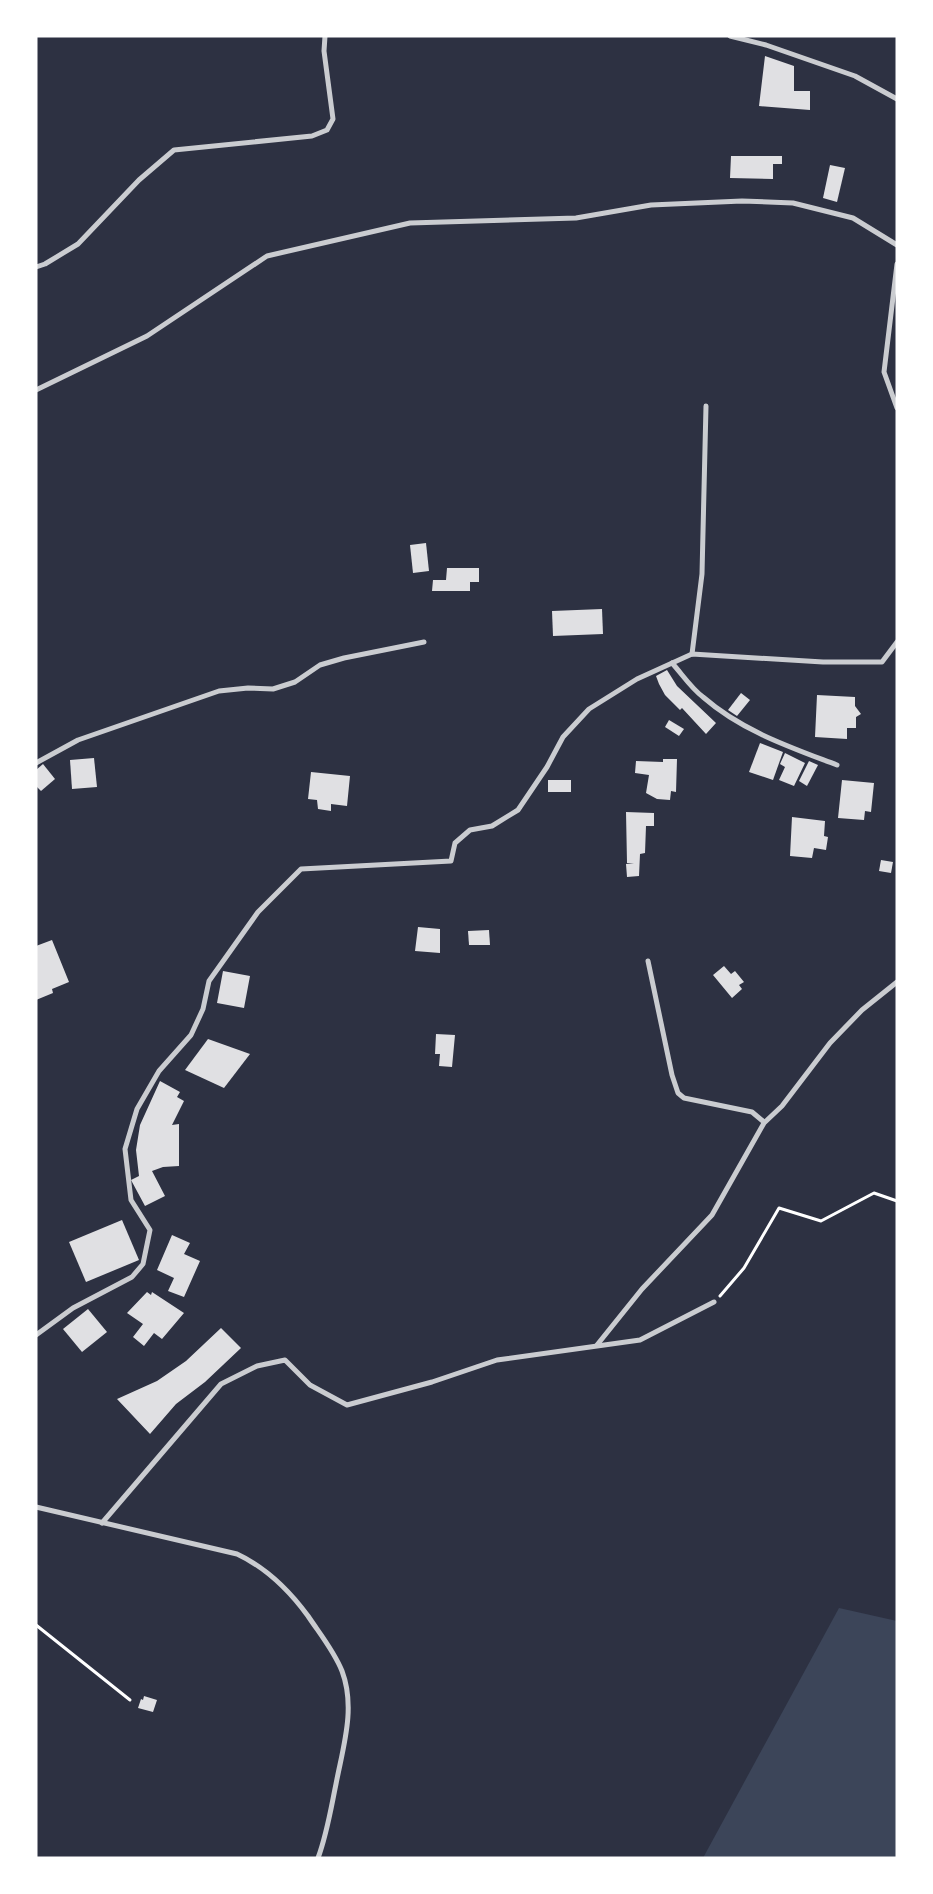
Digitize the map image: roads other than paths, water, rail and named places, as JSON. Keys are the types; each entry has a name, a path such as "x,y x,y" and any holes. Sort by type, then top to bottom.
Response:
{"street":[{"path":"36,267 45,264 78,244 139,180 174,150 312,136 327,130 333,119 324,50 325,36"},
{"path":"730,36 766,45 855,76 897,99"},
{"path":"36,390 147,336 267,256 410,222 576,218 651,205 742,201 793,203 853,218 897,245"},
{"path":"897,264 884,372 897,408"},
{"path":"692,654 702,574 706,406"},
{"path":"36,763 78,740 219,692 248,688 273,689 295,682 320,665 344,658 424,642"},
{"path":"36,1335 72,1308 132,1277 143,1264 150,1230 131,1200 125,1149 137,1109 159,1071 191,1035 204,1009 209,981 258,912 301,868 452,861 455,843 470,830 492,826 518,810 563,737 589,709 637,679 692,654 823,662 882,662 897,642"},
{"path":"672,663 702,697 727,716 764,736 837,765"},
{"path":"648,962 672,1075 678,1093 684,1098 752,1112 764,1122"},
{"path":"596,1345 642,1290 712,1215 764,1122 782,1106 830,1044 862,1010 897,982"},
{"path":"102,1523 221,1384 257,1366 285,1360 310,1385 347,1405 432,1382 497,1360 640,1340 714,1302"},
{"path":"36,1508 237,1554 258,1564 300,1605 333,1651 342,1672 347,1694 348,1725 327,1829 318,1858"}]}
